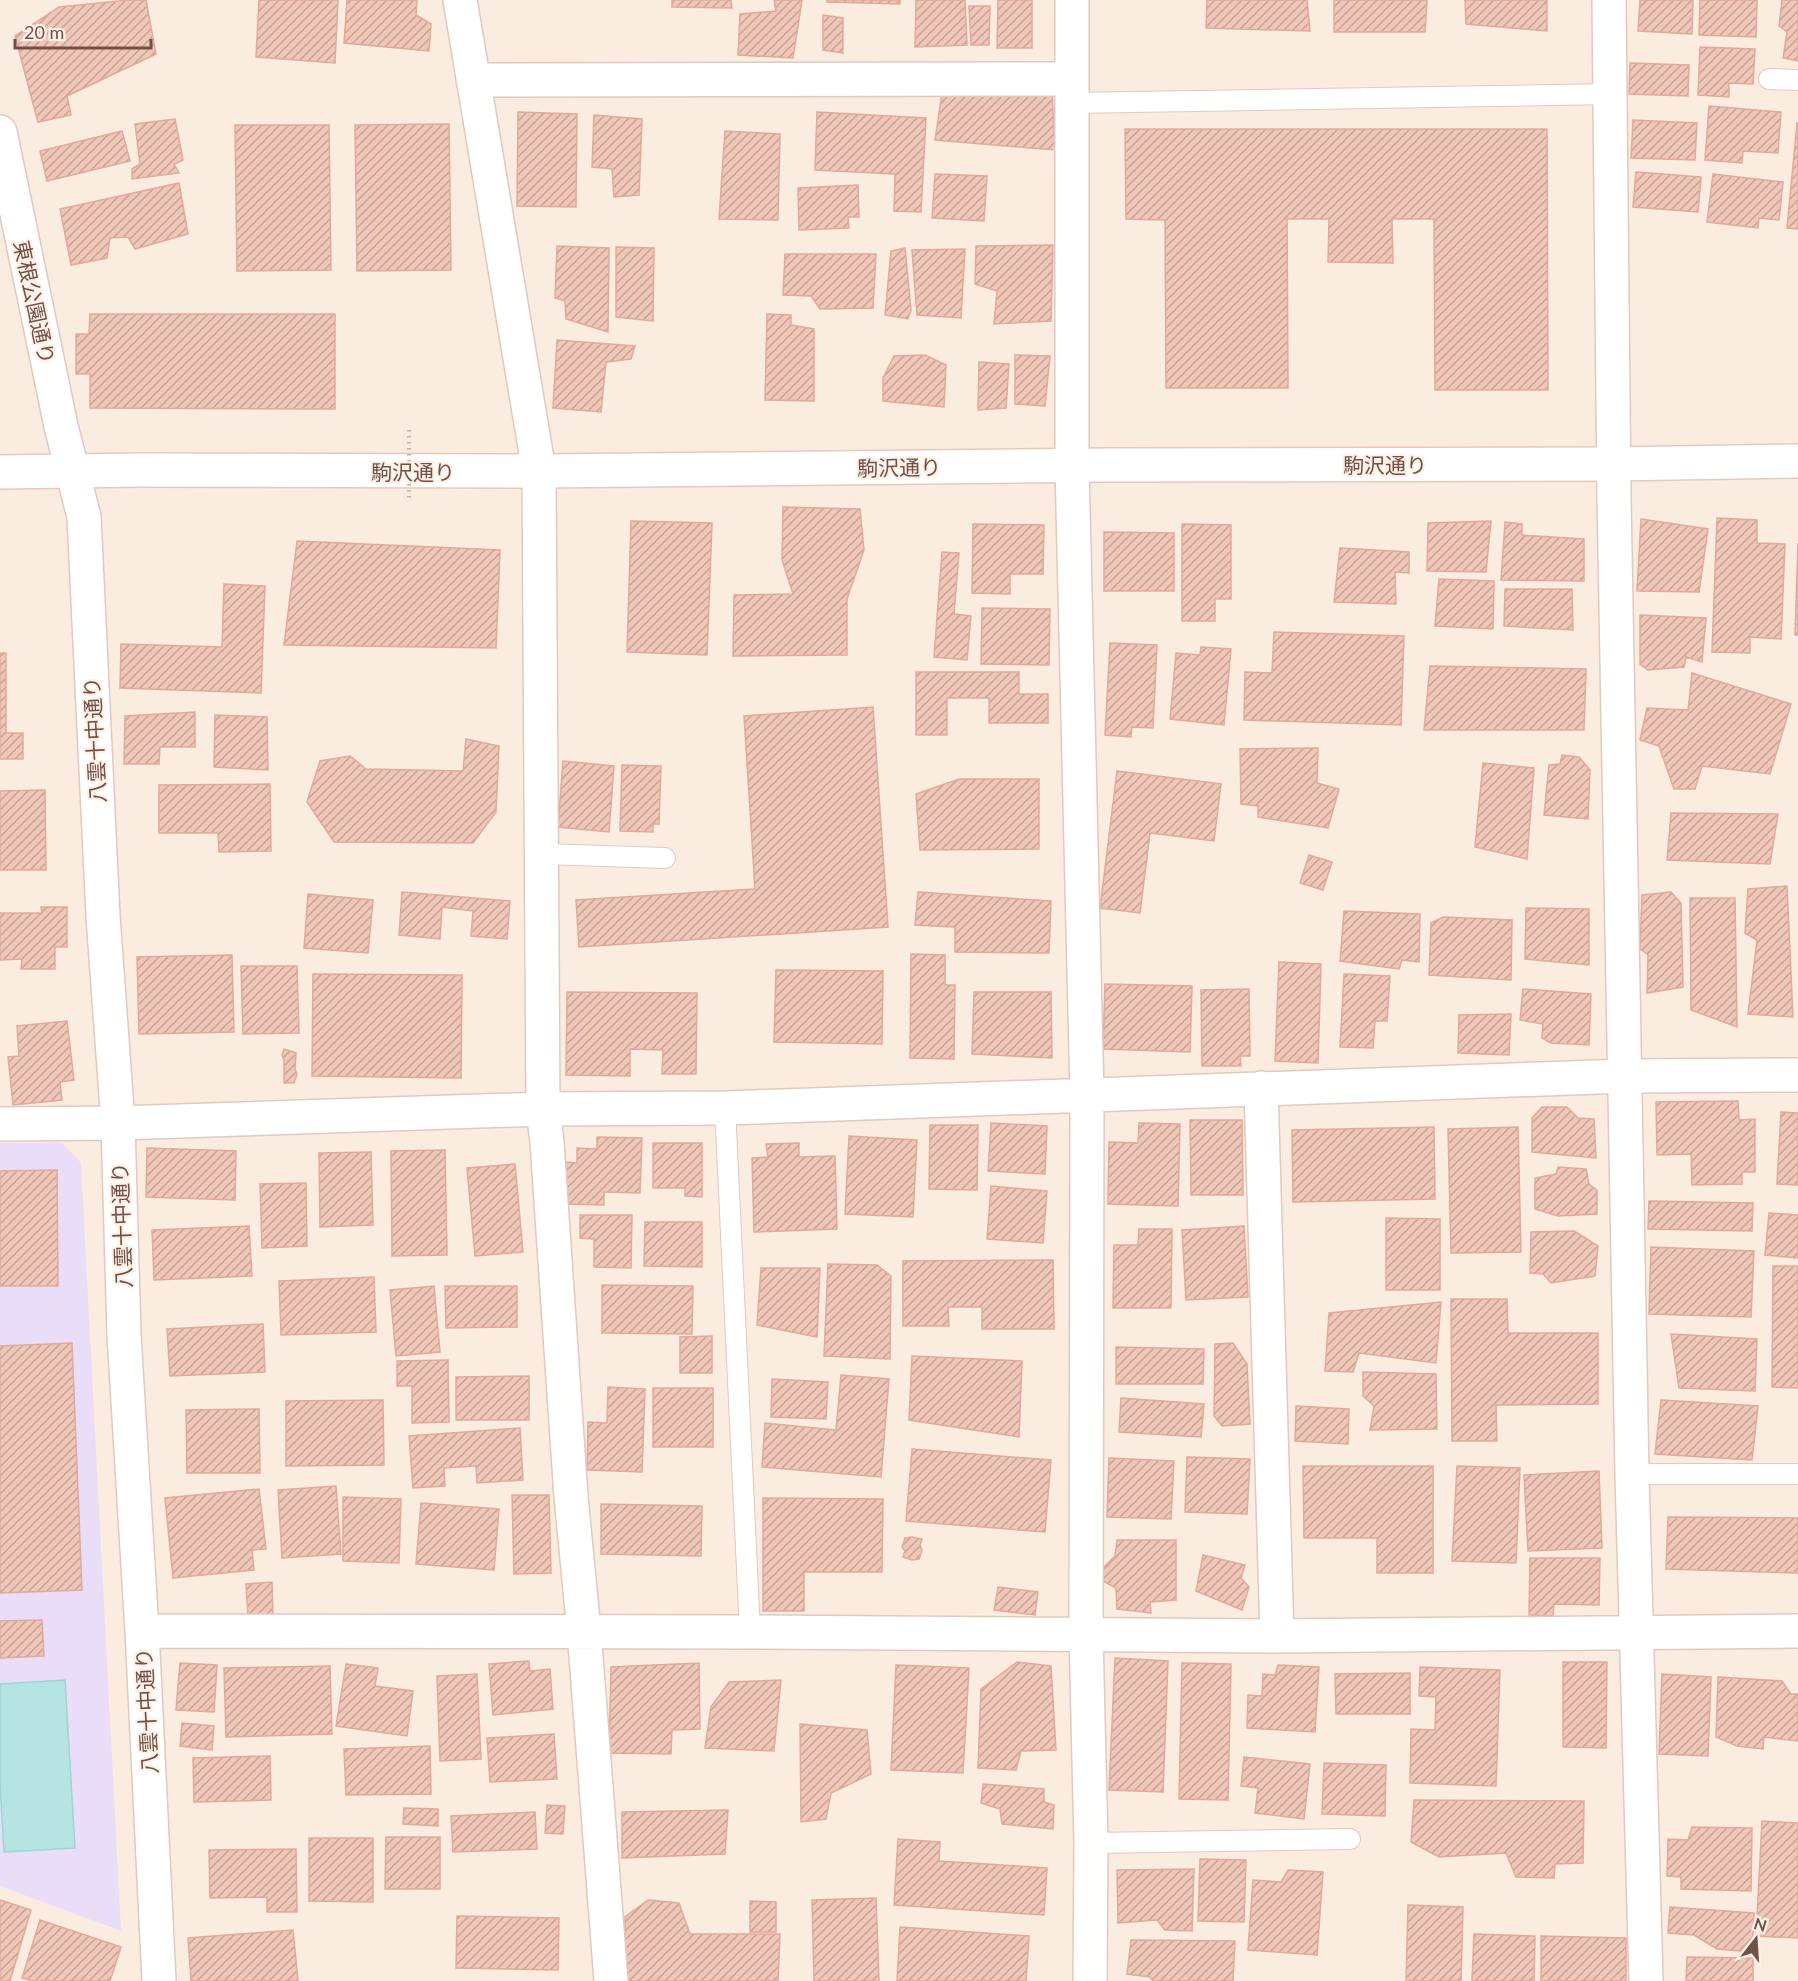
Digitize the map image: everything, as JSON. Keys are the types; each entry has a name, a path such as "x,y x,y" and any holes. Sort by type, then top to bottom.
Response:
{"street":[{"path":"460,0 539,471 543,1109 548,1142 571,1497 584,1631 611,1981"},
{"path":"1072,0 1072,466 1087,1095 1086,1635 1091,1843 1090,1981"},
{"path":"1609,0 1613,464 1632,1474 1646,1981"},
{"path":"473,80 1072,91"},
{"name":"東根公園通り","path":"0,132 61,426 73,471"},
{"name":"駒沢通り","path":"0,472 539,471 1798,461"},
{"name":"八雲十中通り","path":"73,471 84,517 103,916 118,1123 124,1335 142,1631 159,1981"},
{"path":"0,1124 118,1123 543,1109 725,1108 1626,1076 1798,1075"},
{"path":"1261,1088 1277,1636"},
{"path":"142,1631 584,1631 1277,1636 1798,1631"}],"lane":[{"path":"1769,79 1798,80"},
{"path":"1072,91 1610,94"},
{"path":"542,854 665,858"},
{"path":"725,1108 750,1632"},
{"path":"1632,1474 1798,1474"},
{"path":"1091,1843 1350,1839"}],"path":[{"path":"409,430 409,501"}],"shaded area":[{"path":"0,1143 62,1143 81,1163 121,1931 0,1886"}],"water":[{"path":"65,1680 75,1848 4,1852 0,1784 0,1684"}],"building":[{"path":"146,0 156,54 67,96 71,115 38,122 15,36 59,7"},
{"path":"259,0 338,0 335,63 256,57"},
{"path":"347,0 417,0 416,15 431,24 429,51 344,43"},
{"path":"672,0 731,0 732,8 672,7"},
{"path":"774,0 802,0 793,58 738,55 740,14 776,11"},
{"path":"827,0 900,0 900,4 827,2"},
{"path":"916,0 965,0 967,45 915,47"},
{"path":"998,0 1032,0 1032,48 997,48"},
{"path":"1207,0 1307,0 1310,31 1206,28"},
{"path":"1334,0 1427,0 1425,32 1334,32"},
{"path":"1465,0 1547,0 1547,31 1466,24"},
{"path":"1640,0 1693,0 1692,34 1638,31"},
{"path":"1700,0 1757,0 1756,37 1699,35"},
{"path":"1782,0 1798,0 1798,61 1783,58 1787,32 1779,26"},
{"path":"969,6 990,6 989,45 971,45"},
{"path":"823,15 843,18 843,53 823,50"},
{"path":"1700,47 1755,49 1753,84 1729,83 1729,97 1698,95"},
{"path":"1630,63 1689,65 1688,96 1629,94"},
{"path":"1052,90 1055,150 935,140 942,93"},
{"path":"1709,106 1781,112 1778,153 1743,151 1742,163 1705,160"},
{"path":"518,112 577,114 576,207 517,206"},
{"path":"817,112 926,118 921,212 894,211 895,174 815,170"},
{"path":"594,115 642,119 639,195 614,197 612,169 592,167"},
{"path":"175,119 183,160 174,164 179,173 132,179 132,169 140,164 135,124"},
{"path":"1633,120 1697,123 1695,160 1631,158"},
{"path":"1798,123 1798,229 1787,228"},
{"path":"449,124 451,270 357,271 355,125"},
{"path":"235,125 329,125 331,270 237,271"},
{"path":"1125,129 1547,129 1548,390 1435,390 1434,219 1392,219 1393,263 1328,262 1329,219 1287,219 1288,388 1166,388 1165,220 1126,219"},
{"path":"122,131 130,161 47,181 40,151"},
{"path":"725,131 780,134 778,220 719,219"},
{"path":"1636,172 1701,177 1698,212 1633,207"},
{"path":"935,174 987,176 984,221 932,218"},
{"path":"1713,174 1783,182 1779,220 1759,218 1758,228 1707,222"},
{"path":"179,183 188,234 135,249 128,237 110,238 107,258 71,265 60,209"},
{"path":"858,185 859,217 848,217 849,228 799,230 798,188"},
{"path":"1053,245 1051,321 994,324 997,291 975,284 976,246"},
{"path":"557,246 609,248 608,332 566,319 565,301 555,298"},
{"path":"616,247 654,248 653,321 616,317"},
{"path":"905,248 911,310 908,319 885,315 891,251"},
{"path":"965,249 961,318 917,315 912,250"},
{"path":"785,254 876,254 873,308 820,309 811,296 783,295"},
{"path":"90,314 335,314 335,409 90,408 90,374 76,374 76,334 89,334"},
{"path":"767,314 791,315 791,325 814,329 814,401 765,400"},
{"path":"557,340 635,346 631,359 606,362 601,412 553,408"},
{"path":"925,355 946,365 944,407 883,401 883,378 894,356"},
{"path":"1015,355 1050,356 1045,406 1015,404"},
{"path":"979,362 1009,364 1006,408 978,410"},
{"path":"783,507 860,509 864,550 847,599 847,655 733,656 734,595 793,594 782,560"},
{"path":"1717,518 1757,520 1757,543 1785,544 1781,639 1750,637 1750,653 1712,652"},
{"path":"1641,519 1708,529 1699,592 1637,591"},
{"path":"631,521 712,523 707,655 627,652"},
{"path":"1491,521 1486,572 1427,571 1428,523"},
{"path":"1505,522 1522,524 1522,535 1584,539 1584,581 1501,580"},
{"path":"973,524 1044,525 1043,574 1010,574 1010,594 972,593"},
{"path":"1182,524 1231,525 1231,599 1215,599 1215,621 1182,621"},
{"path":"1104,532 1174,533 1174,591 1104,591"},
{"path":"297,541 500,550 496,648 284,645"},
{"path":"1798,543 1798,635 1795,635"},
{"path":"1340,548 1409,552 1409,573 1395,572 1396,604 1334,602"},
{"path":"942,552 959,553 954,614 971,616 967,660 934,657"},
{"path":"1439,579 1494,581 1493,629 1435,626"},
{"path":"224,584 265,586 261,693 120,688 121,644 222,647"},
{"path":"1505,589 1572,589 1573,630 1504,626"},
{"path":"982,608 1050,609 1049,665 981,664"},
{"path":"1640,615 1706,618 1702,662 1686,657 1684,667 1648,670 1640,664"},
{"path":"1274,632 1404,636 1401,725 1244,720 1245,672 1272,673"},
{"path":"1110,643 1157,645 1153,728 1132,727 1131,737 1105,735"},
{"path":"1201,647 1231,649 1224,725 1170,719 1176,653 1200,655"},
{"path":"0,653 6,653 6,733 23,733 23,759 0,759"},
{"path":"1430,666 1586,669 1584,730 1424,730"},
{"path":"916,672 1019,672 1019,694 1048,694 1048,723 989,723 989,698 947,698 947,735 916,735"},
{"path":"1692,673 1791,704 1770,774 1702,766 1695,789 1674,789 1659,746 1640,740 1647,708 1688,710"},
{"path":"873,707 888,927 579,947 576,900 755,889 744,716"},
{"path":"195,712 195,747 160,747 159,764 124,764 125,716"},
{"path":"215,715 267,717 268,770 214,767"},
{"path":"466,739 499,746 496,812 473,843 334,842 307,802 320,761 350,756 366,769 463,771"},
{"path":"1318,748 1317,783 1339,789 1328,828 1258,817 1258,806 1241,804 1240,749"},
{"path":"1562,755 1579,757 1590,770 1588,819 1544,815 1549,765 1560,764"},
{"path":"563,761 614,766 609,832 558,827"},
{"path":"1483,763 1534,768 1527,859 1475,847"},
{"path":"622,765 661,766 659,824 653,824 653,832 620,831"},
{"path":"1117,771 1221,784 1214,841 1150,833 1140,913 1100,908"},
{"path":"959,779 1039,779 1039,849 920,850 916,794"},
{"path":"270,784 271,851 219,852 218,833 159,833 159,785"},
{"path":"45,790 46,870 0,870 0,791"},
{"path":"1671,813 1778,814 1770,864 1667,860"},
{"path":"1309,855 1332,862 1323,890 1300,883"},
{"path":"1787,886 1793,1017 1748,1014 1757,940 1745,933 1748,889"},
{"path":"402,892 510,901 507,939 471,936 473,911 442,907 440,939 399,935"},
{"path":"918,892 1051,901 1049,953 955,952 955,927 915,925"},
{"path":"1671,892 1681,903 1683,987 1647,993 1648,955 1640,949 1642,895"},
{"path":"308,894 373,900 368,953 304,948"},
{"path":"1690,898 1735,898 1737,1027 1691,1010"},
{"path":"41,907 67,907 67,947 55,947 55,969 21,969 22,959 0,960 0,913 42,913"},
{"path":"1526,908 1589,909 1589,965 1525,959"},
{"path":"1344,911 1420,914 1419,962 1402,960 1399,969 1340,961"},
{"path":"1443,917 1512,920 1511,980 1429,975 1431,923"},
{"path":"911,954 945,955 945,985 955,985 954,1059 910,1058"},
{"path":"232,955 234,1032 139,1034 137,957"},
{"path":"1279,962 1321,964 1318,1063 1275,1061"},
{"path":"241,966 297,966 299,1033 243,1034"},
{"path":"776,970 883,971 882,1044 774,1042"},
{"path":"313,974 462,975 461,1078 312,1076"},
{"path":"1344,974 1390,976 1387,1021 1375,1021 1373,1048 1340,1047"},
{"path":"1105,984 1192,986 1190,1052 1103,1049"},
{"path":"1249,989 1250,1056 1240,1056 1241,1066 1202,1066 1201,990"},
{"path":"1523,989 1591,994 1589,1045 1551,1043 1542,1038 1543,1024 1520,1020"},
{"path":"567,992 697,993 696,1074 662,1074 663,1050 630,1049 630,1076 566,1075"},
{"path":"974,992 1051,992 1052,1058 972,1054"},
{"path":"1511,1014 1509,1055 1458,1053 1459,1015"},
{"path":"67,1021 74,1080 60,1082 62,1100 13,1105 8,1057 19,1056 17,1026"},
{"path":"284,1049 296,1053 297,1074 294,1083 284,1083 282,1055"},
{"path":"1738,1101 1739,1120 1755,1119 1755,1172 1742,1172 1742,1184 1692,1185 1691,1154 1657,1155 1656,1102"},
{"path":"1542,1107 1567,1107 1578,1118 1594,1119 1596,1158 1532,1152 1532,1118"},
{"path":"1781,1112 1798,1113 1798,1185 1777,1184"},
{"path":"1190,1120 1242,1120 1243,1195 1191,1195"},
{"path":"991,1123 1047,1126 1045,1174 988,1171"},
{"path":"1139,1123 1180,1124 1178,1206 1108,1204 1109,1142 1138,1143"},
{"path":"930,1125 978,1125 977,1190 929,1189"},
{"path":"1434,1127 1435,1199 1293,1202 1292,1130"},
{"path":"1518,1127 1521,1252 1451,1253 1448,1129"},
{"path":"849,1136 917,1140 913,1217 845,1214"},
{"path":"597,1137 642,1138 640,1193 604,1192 604,1205 565,1204 566,1162 577,1163 577,1148 597,1149"},
{"path":"653,1143 702,1143 702,1197 685,1196 685,1188 653,1188"},
{"path":"799,1143 799,1157 835,1156 837,1229 754,1232 752,1158 768,1157 766,1144"},
{"path":"147,1148 236,1151 235,1200 146,1197"},
{"path":"445,1150 447,1255 392,1256 391,1151"},
{"path":"371,1152 373,1225 320,1227 319,1153"},
{"path":"515,1164 523,1252 475,1256 467,1168"},
{"path":"1558,1167 1586,1169 1589,1184 1597,1190 1597,1214 1558,1216 1535,1209 1535,1178 1556,1174"},
{"path":"57,1170 58,1286 0,1286 0,1171"},
{"path":"306,1183 307,1246 262,1248 260,1184"},
{"path":"991,1186 1047,1191 1043,1243 987,1239"},
{"path":"1649,1201 1753,1203 1752,1231 1648,1229"},
{"path":"1769,1213 1798,1215 1798,1258 1765,1255"},
{"path":"580,1215 632,1215 631,1268 594,1267 594,1239 580,1238"},
{"path":"1386,1218 1440,1219 1440,1290 1386,1290"},
{"path":"645,1222 702,1222 702,1267 644,1266"},
{"path":"249,1226 252,1276 154,1280 152,1230"},
{"path":"1244,1226 1248,1297 1186,1300 1182,1230"},
{"path":"1139,1229 1172,1229 1171,1308 1113,1308 1114,1245 1138,1245"},
{"path":"1574,1231 1598,1246 1595,1276 1551,1283 1543,1274 1530,1273 1531,1232"},
{"path":"1651,1247 1754,1251 1751,1317 1649,1314"},
{"path":"1053,1260 1054,1329 982,1329 982,1307 948,1307 949,1326 903,1326 903,1261"},
{"path":"828,1264 877,1265 891,1276 890,1359 824,1356"},
{"path":"1773,1266 1798,1266 1798,1388 1772,1387"},
{"path":"761,1268 820,1268 817,1337 757,1325"},
{"path":"374,1277 376,1332 281,1335 279,1281"},
{"path":"602,1285 693,1286 692,1334 602,1333"},
{"path":"434,1286 440,1352 396,1356 390,1290"},
{"path":"445,1286 517,1286 517,1327 446,1328"},
{"path":"1451,1299 1507,1299 1508,1333 1598,1333 1598,1404 1496,1405 1497,1441 1452,1441"},
{"path":"1441,1302 1436,1363 1359,1353 1353,1372 1325,1371 1329,1313"},
{"path":"263,1324 265,1372 170,1376 167,1329"},
{"path":"1671,1334 1757,1339 1755,1391 1679,1388"},
{"path":"712,1336 712,1373 680,1373 680,1337"},
{"path":"72,1343 82,1590 0,1593 0,1346"},
{"path":"1233,1343 1247,1364 1250,1424 1222,1426 1214,1416 1215,1344"},
{"path":"1116,1347 1204,1349 1203,1384 1116,1384"},
{"path":"912,1356 1022,1361 1019,1437 909,1420"},
{"path":"448,1360 449,1422 412,1423 412,1386 397,1386 397,1361"},
{"path":"1363,1372 1436,1374 1437,1429 1370,1430 1374,1406 1363,1396"},
{"path":"841,1375 889,1379 881,1477 762,1467 765,1423 836,1430"},
{"path":"529,1376 529,1420 456,1420 456,1377"},
{"path":"772,1379 828,1382 826,1419 771,1417"},
{"path":"608,1387 645,1389 642,1472 587,1470 588,1422 607,1423"},
{"path":"653,1388 713,1388 713,1447 653,1447"},
{"path":"1121,1398 1204,1404 1201,1437 1119,1432"},
{"path":"383,1400 384,1465 286,1466 286,1401"},
{"path":"1661,1400 1758,1406 1752,1460 1655,1454"},
{"path":"1296,1406 1349,1409 1348,1444 1295,1441"},
{"path":"259,1409 260,1473 187,1473 186,1410"},
{"path":"520,1428 523,1480 477,1483 476,1466 444,1468 445,1486 413,1488 409,1436"},
{"path":"912,1449 1051,1460 1045,1532 906,1521"},
{"path":"1187,1457 1250,1459 1247,1514 1185,1512"},
{"path":"1109,1458 1174,1461 1171,1519 1107,1517"},
{"path":"1303,1466 1433,1466 1433,1573 1377,1573 1377,1538 1304,1538"},
{"path":"1457,1466 1520,1468 1516,1563 1452,1561"},
{"path":"1599,1471 1602,1548 1528,1551 1524,1475"},
{"path":"336,1486 341,1554 282,1558 278,1490"},
{"path":"259,1489 266,1549 252,1550 254,1570 173,1578 165,1498"},
{"path":"512,1495 549,1495 551,1573 514,1574"},
{"path":"343,1497 401,1499 399,1563 343,1561"},
{"path":"763,1498 883,1499 882,1572 804,1572 804,1611 763,1611"},
{"path":"421,1503 499,1509 494,1570 416,1564"},
{"path":"601,1504 702,1506 701,1556 601,1554"},
{"path":"1668,1517 1798,1518 1798,1573 1666,1569"},
{"path":"905,1538 922,1539 919,1559 912,1560 903,1557 905,1551 902,1547"},
{"path":"1117,1540 1176,1540 1176,1600 1150,1602 1151,1613 1117,1609 1116,1588 1101,1580 1101,1570 1115,1556"},
{"path":"1203,1555 1245,1565 1241,1578 1249,1587 1242,1610 1196,1591"},
{"path":"1530,1558 1600,1558 1599,1605 1554,1604 1553,1616 1529,1615"},
{"path":"272,1582 273,1615 248,1616 246,1584"},
{"path":"998,1587 1038,1592 1035,1615 994,1610"},
{"path":"42,1620 44,1656 0,1658 0,1621"},
{"path":"1115,1658 1168,1661 1163,1792 1109,1790"},
{"path":"529,1661 530,1671 550,1669 553,1709 493,1715 489,1664"},
{"path":"1017,1662 1051,1666 1056,1750 1021,1751 1016,1770 978,1768 981,1689"},
{"path":"1563,1662 1607,1662 1606,1748 1563,1747"},
{"path":"180,1663 217,1665 214,1712 176,1710"},
{"path":"699,1663 700,1729 672,1730 671,1754 609,1753 611,1667"},
{"path":"1182,1663 1231,1664 1228,1800 1179,1799"},
{"path":"346,1664 378,1668 375,1686 413,1691 407,1736 336,1726"},
{"path":"896,1665 969,1668 963,1773 891,1770"},
{"path":"1278,1665 1319,1667 1315,1732 1247,1728 1248,1695 1262,1696 1263,1674 1275,1675"},
{"path":"330,1666 332,1734 226,1737 224,1668"},
{"path":"1420,1667 1500,1670 1496,1786 1410,1783 1411,1729 1435,1730 1436,1697 1419,1696"},
{"path":"1410,1673 1410,1714 1336,1714 1335,1674"},
{"path":"477,1674 481,1759 440,1761 437,1676"},
{"path":"1662,1674 1711,1677 1708,1756 1659,1754"},
{"path":"1718,1677 1782,1681 1791,1694 1798,1694 1798,1741 1764,1737 1763,1749 1737,1746 1716,1737"},
{"path":"781,1680 774,1751 705,1748 711,1707 729,1682"},
{"path":"182,1723 214,1726 212,1750 180,1746"},
{"path":"800,1724 867,1730 871,1774 831,1793 826,1819 801,1822"},
{"path":"554,1734 557,1779 490,1782 487,1738"},
{"path":"430,1746 431,1794 346,1795 344,1749"},
{"path":"270,1756 271,1800 194,1802 193,1758"},
{"path":"1244,1757 1310,1764 1304,1819 1255,1813 1258,1788 1241,1786"},
{"path":"1324,1763 1386,1765 1385,1816 1322,1814"},
{"path":"983,1784 1044,1789 1044,1802 1054,1805 1053,1829 1002,1824 1000,1809 981,1803"},
{"path":"1414,1800 1584,1801 1583,1863 1555,1864 1554,1878 1516,1877 1506,1853 1439,1857 1411,1842"},
{"path":"547,1805 565,1806 563,1834 545,1833"},
{"path":"404,1808 438,1809 438,1826 403,1824"},
{"path":"728,1810 725,1854 622,1858 622,1812"},
{"path":"535,1812 537,1849 453,1852 451,1816"},
{"path":"1762,1821 1798,1823 1798,1938 1756,1936"},
{"path":"1692,1827 1752,1828 1751,1891 1681,1889 1681,1877 1667,1876 1668,1839 1688,1840"},
{"path":"386,1837 440,1837 440,1889 385,1889"},
{"path":"309,1838 373,1838 373,1902 309,1901"},
{"path":"898,1839 940,1842 939,1861 1047,1868 1044,1915 894,1905"},
{"path":"296,1849 297,1912 267,1912 267,1897 210,1898 209,1850"},
{"path":"1200,1859 1246,1860 1244,1922 1198,1921"},
{"path":"1194,1869 1192,1931 1165,1930 1157,1920 1118,1923 1117,1870"},
{"path":"1288,1870 1323,1872 1317,1955 1248,1950 1253,1880 1281,1882"},
{"path":"876,1898 879,1981 814,1981 812,1900"},
{"path":"0,1900 31,1910 10,1981 0,1981"},
{"path":"648,1900 679,1903 690,1934 780,1934 778,1981 625,1981 625,1917"},
{"path":"750,1901 776,1902 776,1932 750,1932"},
{"path":"1408,1905 1463,1907 1461,1981 1406,1981"},
{"path":"1670,1907 1754,1913 1752,1952 1717,1949 1694,1935 1668,1933"},
{"path":"457,1916 559,1918 558,1970 456,1968"},
{"path":"40,1920 121,1947 110,1981 33,1981 22,1978"},
{"path":"900,1927 1029,1936 1026,1981 897,1981"},
{"path":"293,1930 298,1981 191,1981 188,1938"},
{"path":"1474,1934 1535,1936 1534,1981 1472,1981"},
{"path":"1541,1936 1626,1938 1626,1981 1541,1981"},
{"path":"1131,1940 1235,1941 1233,1981 1153,1981 1150,1977 1127,1974"},
{"path":"1687,1957 1753,1958 1753,1981 1686,1981"}]}
